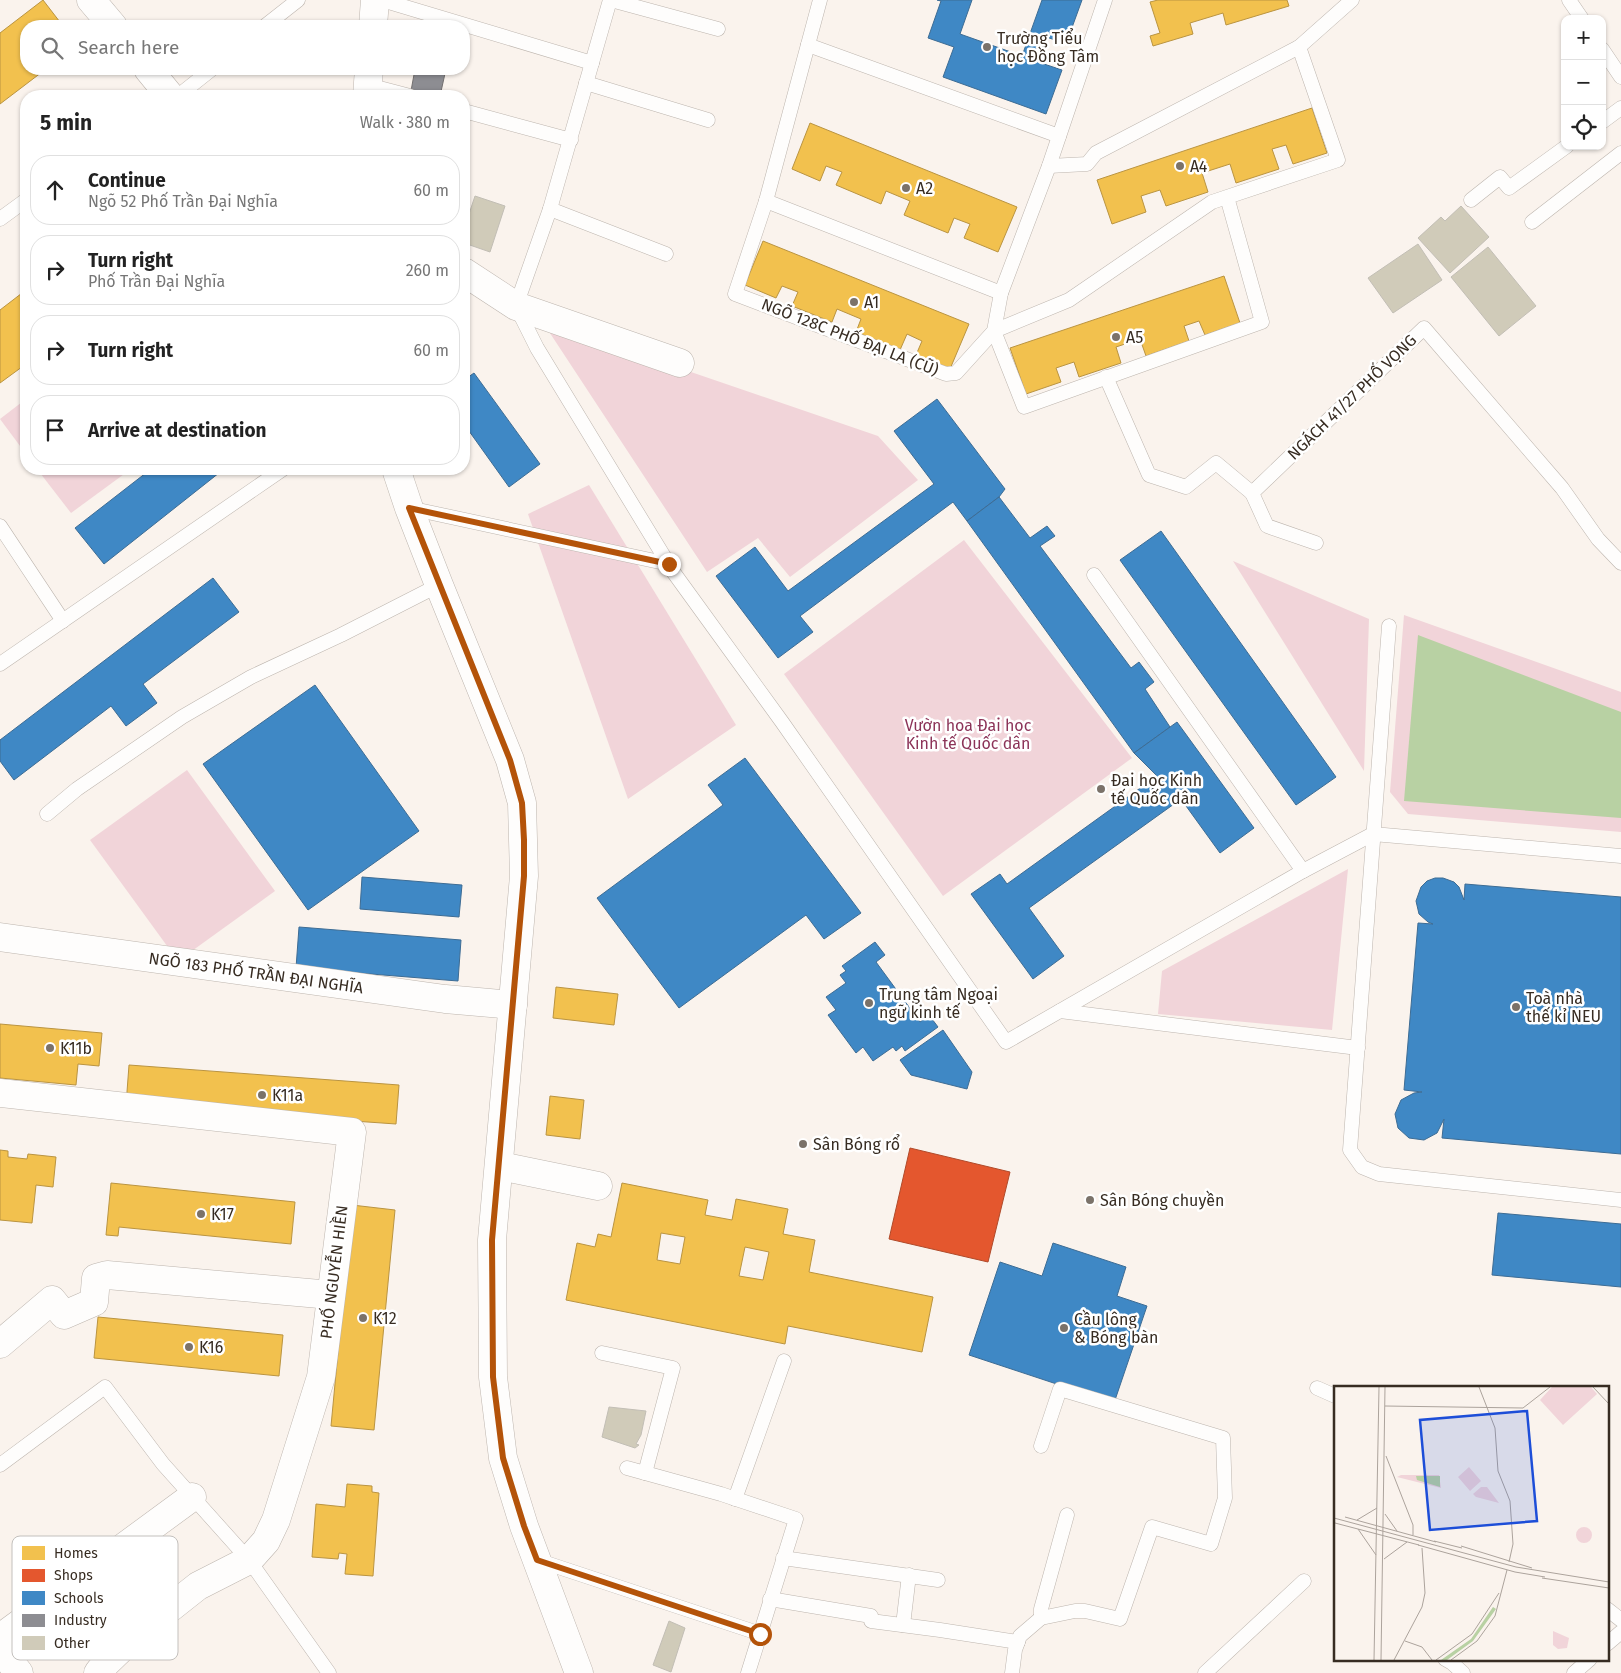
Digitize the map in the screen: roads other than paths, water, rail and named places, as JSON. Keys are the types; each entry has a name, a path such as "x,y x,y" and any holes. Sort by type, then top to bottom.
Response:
{"street":[{"path":"91,0 108,20"},
{"path":"374,20 376,0"},
{"path":"153,75 165,90"},
{"path":"470,276 516,306 680,363"},
{"path":"398,475 439,585 510,760 522,803 524,876 492,1240 493,1377 503,1458 524,1526 579,1673"},
{"name":"NGÕ 183 PHỐ TRẦN ĐẠI NGHĨA","path":"0,937 445,999 512,1005"},
{"name":"PHỐ NGUYỄN HIỀN","path":"0,1092 352,1132 321,1378 276,1520 266,1541 250,1560 198,1586 178,1602"},
{"path":"500,1166 598,1186"},
{"path":"0,1344 52,1300 64,1315 94,1302 96,1278 107,1275 331,1295"},
{"path":"139,1536 192,1497"},
{"path":"0,1638 12,1629"},
{"path":"0,1649 19,1673"},
{"name":"PHỐ NGUYỄN HIỀN","path":"98,1673 109,1660"}],"lane":[{"path":"273,20 298,0"},
{"path":"382,0 450,20"},
{"path":"718,29 611,0 550,209 516,306 537,348 669,564 1006,1042 1303,871 1373,834 1621,856"},
{"name":"NGÕ 128C PHỐ ĐẠI LA (CŨ)","path":"820,0 766,201 734,294 946,374 956,373 994,331"},
{"path":"1105,0 1049,166 1001,293 994,331 1024,407 1262,322 1228,197"},
{"path":"1049,166 1087,164 1096,152 1299,48 1352,0"},
{"path":"1569,0 1579,15"},
{"path":"470,26 592,62"},
{"path":"808,45 1059,136"},
{"path":"994,331 1069,300 1212,202 1338,160 1299,48"},
{"path":"1606,56 1621,78"},
{"path":"186,90 204,75"},
{"path":"368,83 391,90"},
{"path":"586,83 708,120"},
{"path":"1606,119 1621,108"},
{"path":"470,113 571,140"},
{"path":"1470,200 1500,177 1509,188 1561,150"},
{"path":"1532,222 1621,152"},
{"path":"766,201 1001,293"},
{"path":"0,219 20,204"},
{"path":"550,209 666,254"},
{"name":"NGÁCH 41/27 PHỐ VỌNG","path":"1252,493 1424,328 1562,488 1598,539 1621,563"},
{"path":"1106,377 1149,475 1186,487 1216,463 1252,493 1267,526 1316,543"},
{"path":"0,664 274,475"},
{"path":"409,508 669,564"},
{"path":"0,526 63,621"},
{"path":"1094,575 1303,871"},
{"path":"47,814 77,789 182,717 251,676 341,635 439,585"},
{"path":"1389,626 1350,1150 1362,1167 1379,1174 1621,1200"},
{"path":"1060,1012 1358,1048"},
{"path":"602,1353 673,1368 645,1474"},
{"path":"735,1498 784,1362"},
{"path":"0,1465 105,1387 162,1464 250,1560 329,1673"},
{"path":"1316,1388 1334,1396"},
{"path":"1012,1673 1020,1636 1041,1618 1075,1611 1085,1611 1120,1619 1152,1527 1212,1544 1225,1498 1223,1438 1060,1389 1041,1446"},
{"path":"627,1468 735,1498 796,1519 748,1673"},
{"path":"1041,1618 1041,1609 1067,1515"},
{"path":"783,1558 938,1580"},
{"path":"537,1560 760,1634"},
{"path":"903,1625 909,1575"},
{"path":"1205,1673 1304,1581"},
{"path":"770,1599 871,1616 871,1621 1018,1642"},
{"path":"1608,1609 1621,1620"},
{"path":"1608,1643 1621,1632"},
{"path":"1447,1660 1463,1673"},
{"path":"1574,1673 1589,1660"}],"place":[{"name":"Trường Tiểu học Đồng Tâm","path":"987,47"},
{"name":"A4","path":"1180,166"},
{"name":"A2","path":"906,188"},
{"name":"A1","path":"854,302"},
{"name":"A5","path":"1116,337"},
{"name":"Đại học Kinh tế Quốc dân","path":"1101,789"},
{"name":"Trung tâm Ngoại ngữ kinh tế","path":"869,1003"},
{"name":"Toà nhà thế kỉ NEU","path":"1516,1007"},
{"name":"K11b","path":"50,1048"},
{"name":"K11a","path":"262,1095"},
{"name":"Sân Bóng rổ","path":"803,1144"},
{"name":"Sân Bóng chuyền","path":"1090,1200"},
{"name":"K17","path":"201,1214"},
{"name":"K12","path":"363,1318"},
{"name":"Cầu lông & Bóng bàn","path":"1064,1328"},
{"name":"K16","path":"189,1347"}],"park label":[{"name":"Vườn hoa Đại học Kinh tế Quốc dân","path":"968,734"}]}
